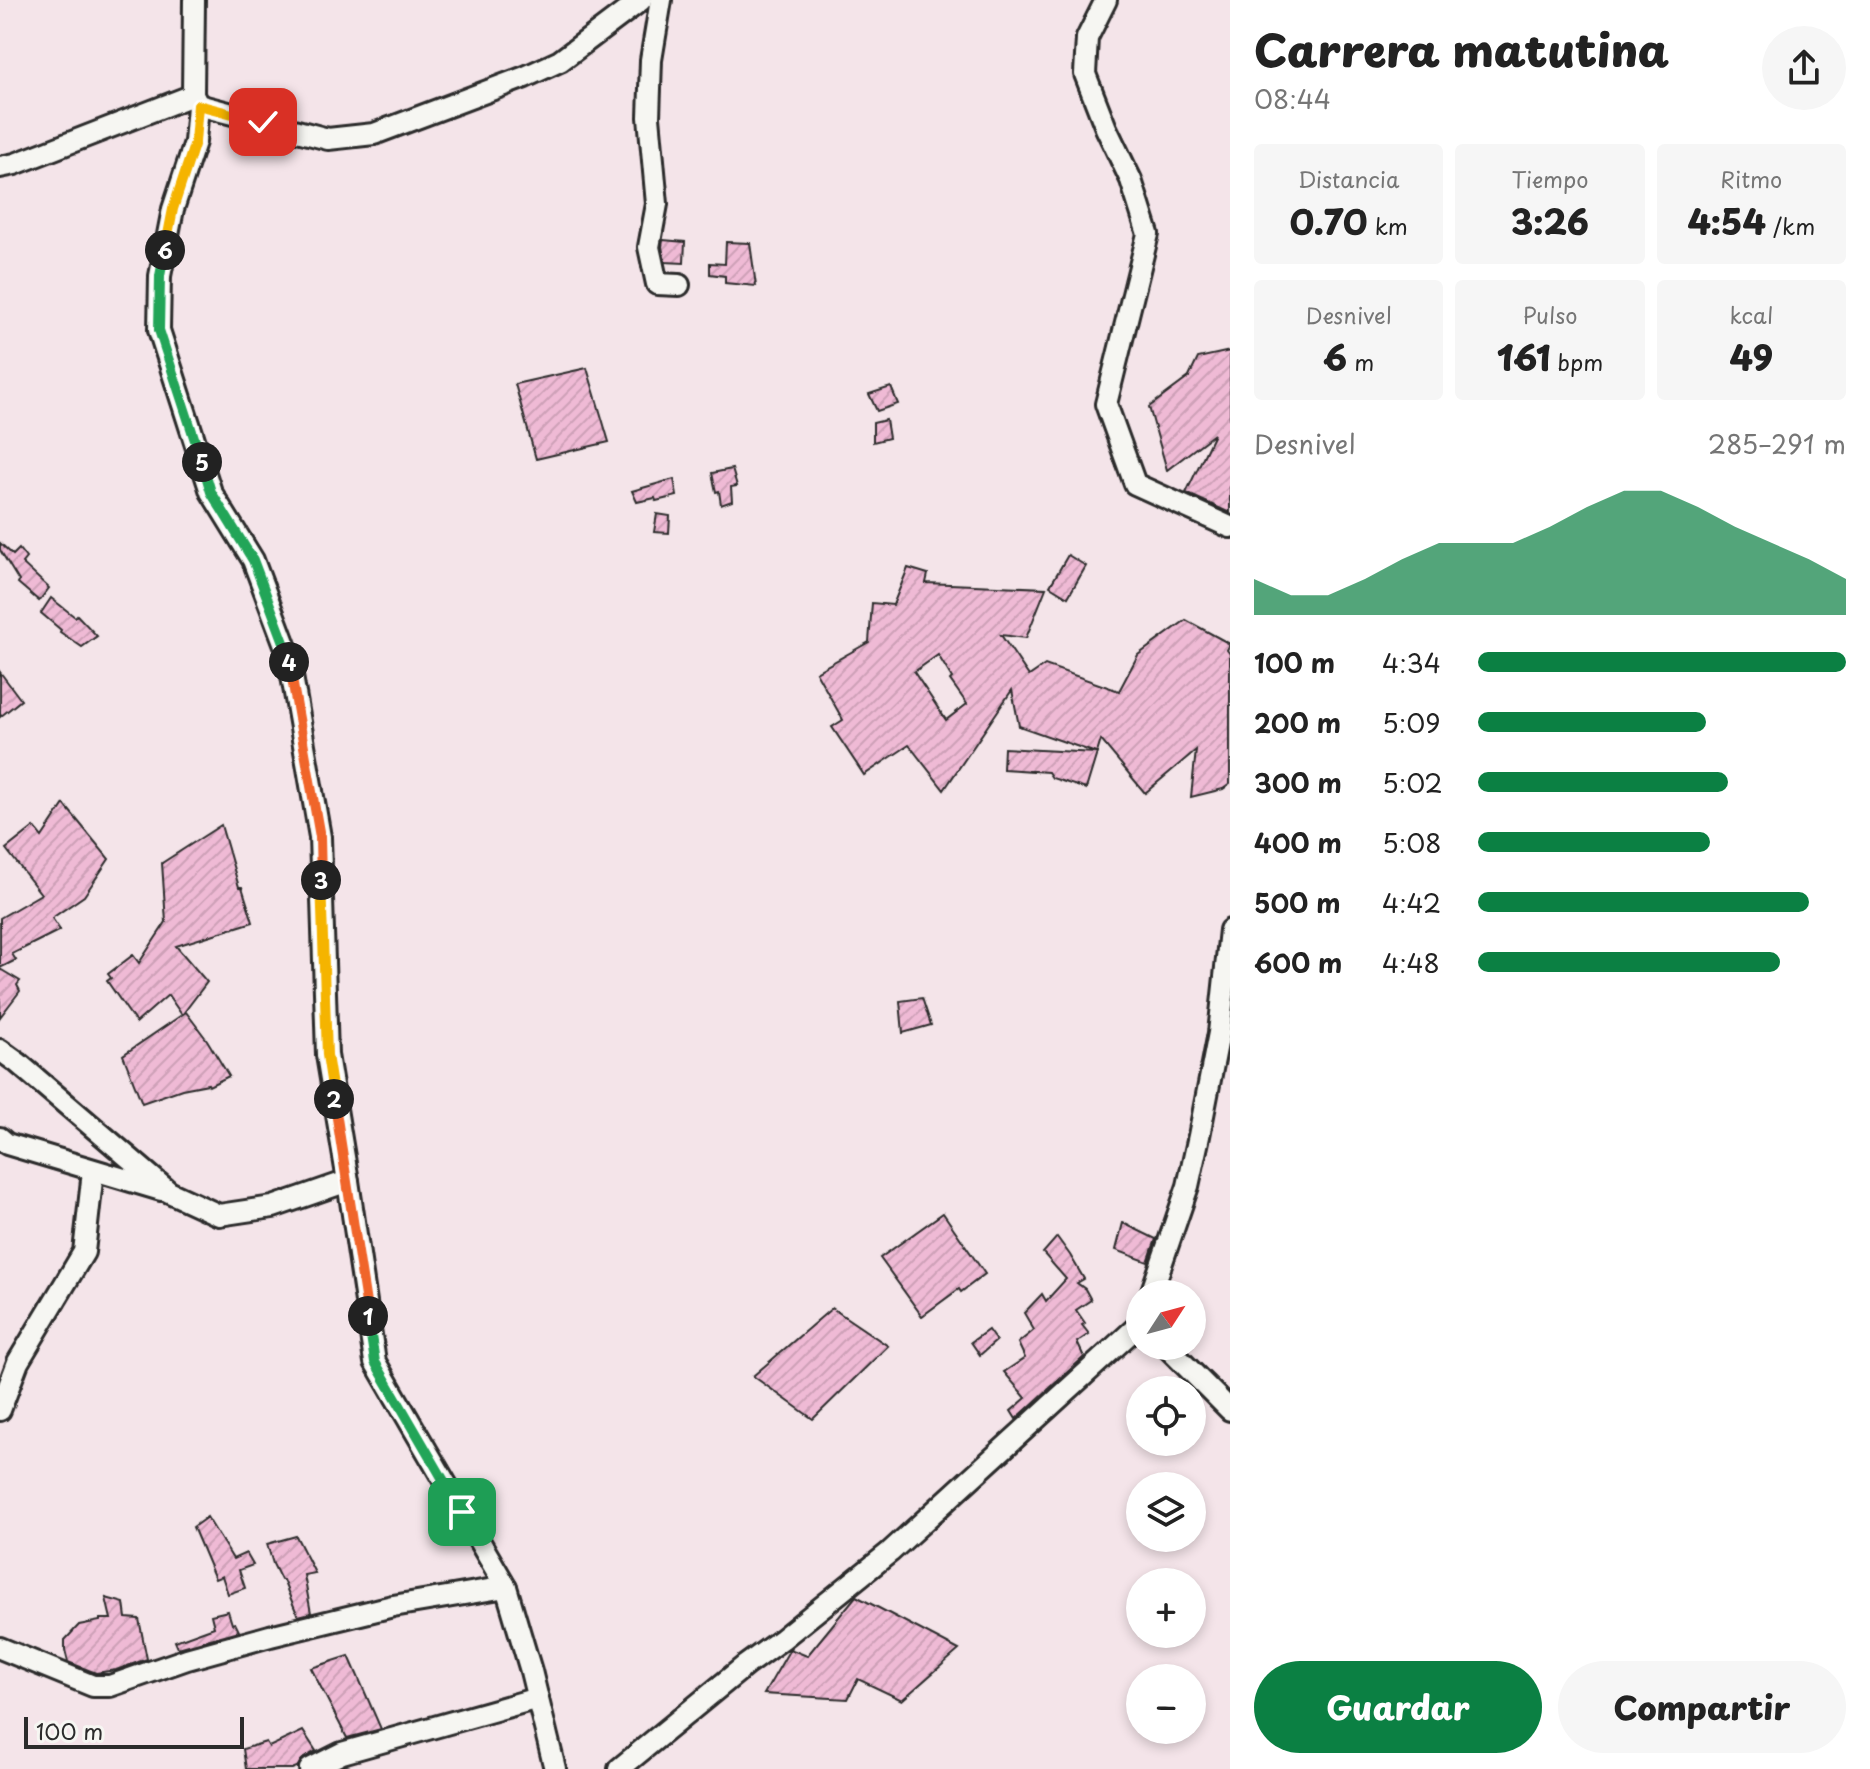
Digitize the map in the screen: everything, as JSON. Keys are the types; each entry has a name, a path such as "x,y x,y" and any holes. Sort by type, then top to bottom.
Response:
{"street":[{"path":"194,0 195,142 173,209 160,276 159,330 211,492 253,560 288,653 320,837 327,1055 375,1362 506,1587 555,1769"},
{"path":"0,167 195,100 328,139 374,134 560,61 641,0"},
{"path":"661,0 651,60 649,117 657,204 649,247 657,284 679,285"},
{"path":"1106,0 1087,38 1085,74 1131,180 1148,234 1106,404 1135,484 1230,527"},
{"path":"1156,1280 1188,1186 1199,1136 1219,1033 1230,930"},
{"path":"0,1050 169,1192"},
{"path":"0,1138 7,1144 169,1192 219,1215 273,1207 348,1181"},
{"path":"0,1410 18,1362 84,1252 93,1171"},
{"path":"619,1769 890,1552 1126,1337"},
{"path":"1180,1360 1230,1410"},
{"path":"0,1648 93,1686 110,1686 187,1659 270,1636 393,1606 506,1587"},
{"path":"310,1769 342,1753 538,1698"}],"building":[{"path":"663,240 685,242 684,263 665,262"},
{"path":"726,242 750,243 756,286 725,283 725,276 710,274 710,263 725,264"},
{"path":"1230,351 1230,513 1186,493 1214,434 1167,470 1149,407 1189,377 1198,358"},
{"path":"587,368 609,442 536,459 515,384"},
{"path":"891,387 898,404 877,411 869,394"},
{"path":"886,420 889,438 873,442 873,423"},
{"path":"732,469 737,486 731,487 732,501 721,505 712,473"},
{"path":"674,479 677,496 637,502 632,491"},
{"path":"657,514 670,516 669,533 654,532"},
{"path":"0,543 13,555 19,549 26,558 22,563 49,588 39,601 18,583 0,550"},
{"path":"1068,555 1086,566 1068,597 1050,586"},
{"path":"908,568 928,574 926,583 1046,588 1026,638 1001,635 1029,676 1045,665 1119,691 1138,655 1186,620 1230,644 1227,650 1230,654 1230,784 1223,789 1191,797 1196,750 1145,793 1101,740 1086,789 1052,778 1048,772 1003,769 1004,748 1096,753 1019,726 1012,690 944,790 909,745 864,775 832,727 843,720 816,672 869,642 872,603 893,605","holes":["938,655 952,678 950,680 967,704 946,720 914,672"]},
{"path":"51,598 75,617 77,615 97,636 82,647 60,632 41,613"},
{"path":"0,672 21,700 0,717"},
{"path":"64,804 109,859 84,896 52,918 60,930 12,954 16,960 0,968 0,918 41,894 6,849 34,827 42,837"},
{"path":"221,825 253,922 176,946 207,982 182,1015 168,995 136,1023 107,981 111,978 108,974 133,955 139,963 166,922 162,863"},
{"path":"0,969 20,981 17,985 20,991 0,1017"},
{"path":"922,998 931,1025 903,1033 900,1001"},
{"path":"186,1012 229,1076 209,1086 182,1089 142,1103 123,1055"},
{"path":"943,1213 985,1274 922,1316 880,1258"},
{"path":"1123,1223 1156,1239 1148,1262 1116,1250"},
{"path":"1057,1237 1084,1279 1077,1283 1091,1300 1076,1310 1089,1334 1077,1342 1084,1357 1016,1419 1011,1411 1026,1398 1004,1372 1025,1358 1018,1343 1034,1330 1024,1313 1042,1294 1046,1301 1066,1279 1043,1253"},
{"path":"832,1308 888,1346 813,1419 753,1376"},
{"path":"988,1330 996,1341 980,1355 971,1342"},
{"path":"207,1517 233,1559 246,1553 253,1565 239,1570 245,1588 228,1594 222,1576 215,1579 193,1527"},
{"path":"296,1536 315,1573 304,1575 311,1613 298,1616 267,1544"},
{"path":"856,1596 959,1650 902,1700 858,1679 848,1699 764,1694 790,1649 807,1656"},
{"path":"106,1598 124,1603 126,1618 139,1619 147,1659 116,1670 96,1673 68,1662 65,1640 79,1625 111,1619"},
{"path":"228,1611 232,1624 235,1623 239,1631 178,1648 175,1641 214,1627 211,1615"},
{"path":"349,1656 381,1729 347,1738 311,1668"},
{"path":"303,1731 316,1751 297,1767 246,1769 243,1749 266,1742 269,1747"}],"route":[{"path":"263,122 198,105 195,142 173,209 160,276 159,330 211,492 253,560 288,653 320,837 327,1055 375,1362 462,1512"}]}
